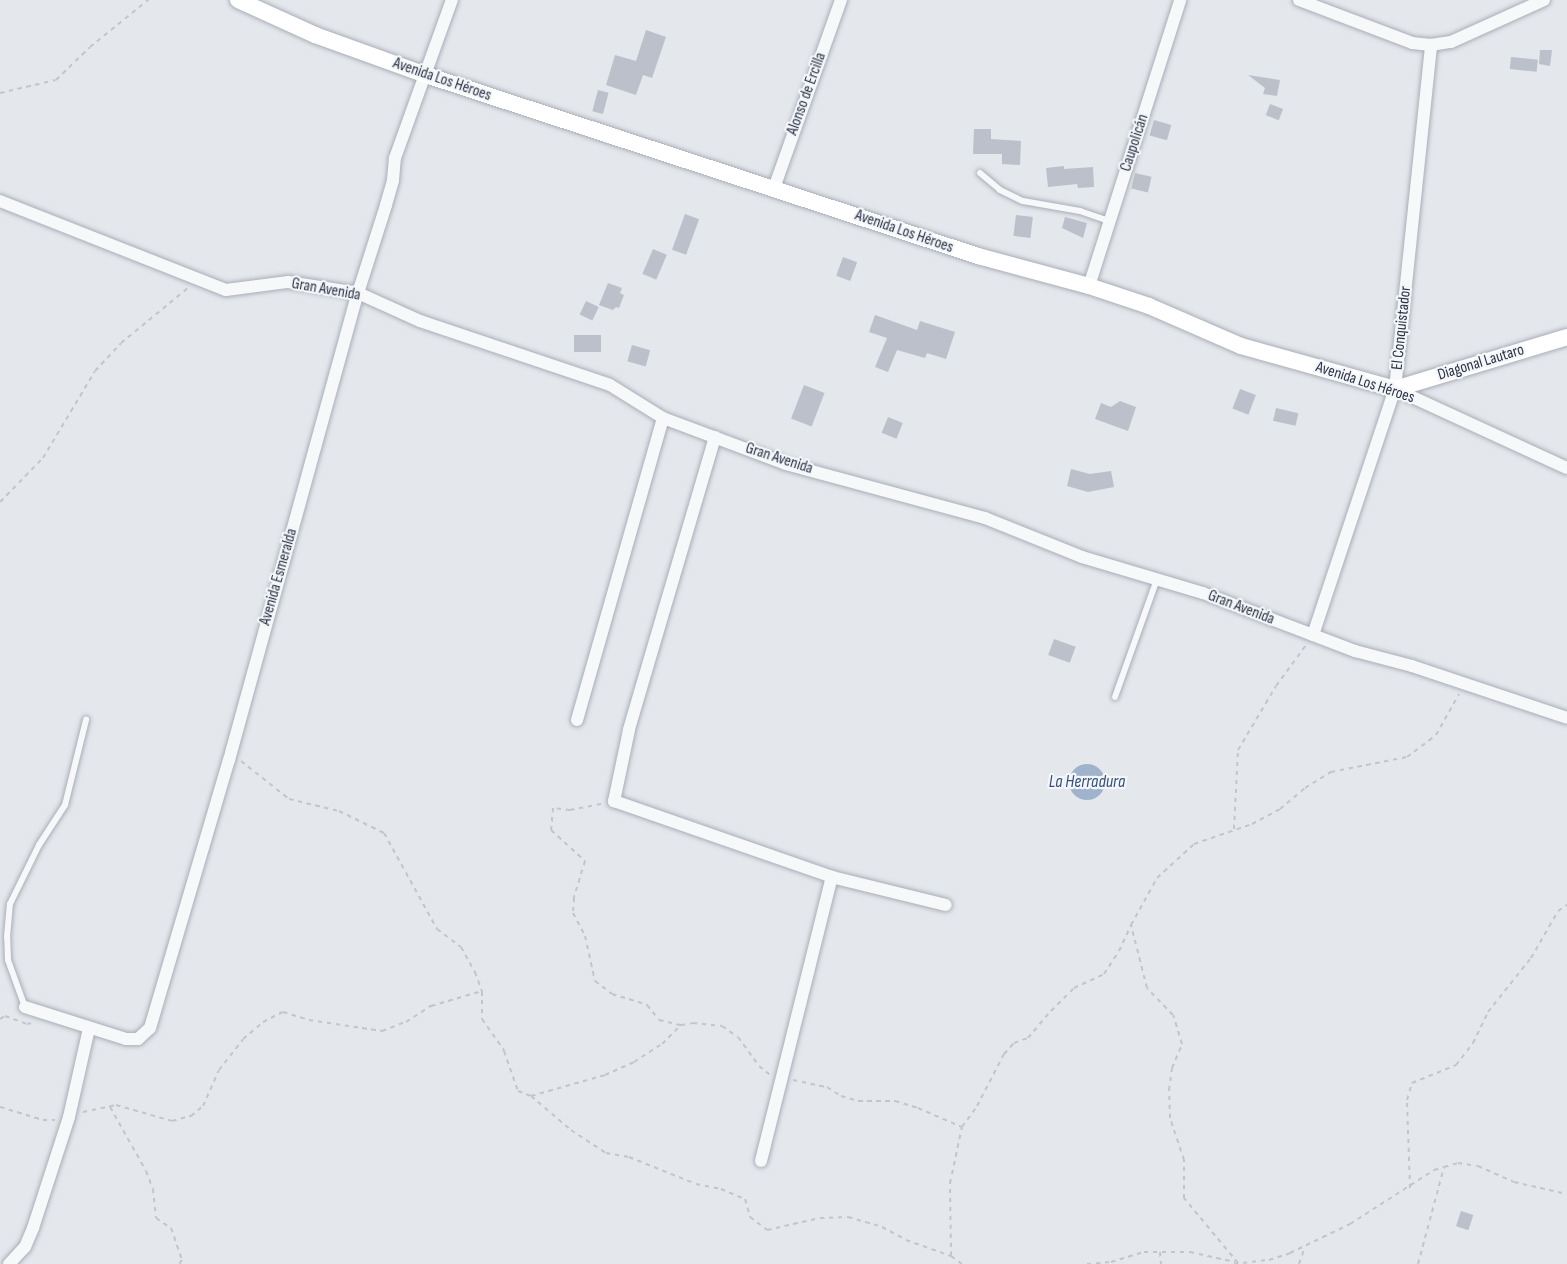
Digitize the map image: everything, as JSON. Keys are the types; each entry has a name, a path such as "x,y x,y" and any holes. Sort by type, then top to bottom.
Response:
{"street":[{"name":"Avenida Los Héroes","path":"238,0 315,34 426,75 978,256 1089,286 1149,306 1242,346 1395,389 1567,468"},
{"name":"Avenida Esmeralda","path":"26,1007 132,1040 144,1036 150,1028 229,760 358,293 393,180 395,158 452,0"},
{"name":"Alonso de Ercilla","path":"774,188 841,0"},
{"name":"Caupolicán","path":"1089,286 1180,0"},
{"path":"1299,0 1412,43 1431,45 1451,42 1544,0"},
{"name":"El Conquistador","path":"1313,635 1395,389 1431,45"},
{"name":"Gran Avenida","path":"0,201 197,281 226,290 288,282 358,293 420,321 610,385 663,418 786,464 964,511 1082,557 1158,579 1355,651 1412,666 1567,718"},
{"name":"Diagonal Lautaro","path":"1395,389 1567,337"},
{"path":"577,720 663,418"},
{"path":"715,437 629,730 614,801 832,877 946,905"},
{"path":"761,1161 832,877"},
{"path":"9,1264 20,1254 30,1238 69,1117 89,1028"}],"lane":[{"path":"980,173 1000,189 1023,201 1080,211 1110,222"},
{"path":"1115,697 1158,579"},
{"path":"26,1007 8,960 7,937 10,904 39,845 65,805 86,720"}],"path":[{"path":"0,93 56,80 90,47 148,0"},
{"path":"0,502 44,458 95,371 121,343 197,281"},
{"path":"1234,829 1238,750 1276,686 1313,635"},
{"path":"951,1256 950,1183 962,1127 977,1106 1004,1054 1014,1043 1028,1038 1074,988 1104,974 1119,951 1157,878 1194,844 1252,824 1280,809 1305,788 1331,772 1407,757 1436,735 1464,685"},
{"path":"229,760 238,759 289,799 339,811 384,833 437,929 461,947 476,972 482,991 482,1019 504,1051 518,1091 531,1096 572,1130 606,1153 629,1157 696,1184 722,1189 745,1199 750,1217 767,1230 820,1218 848,1217 882,1227 906,1240 951,1256 962,1264"},
{"path":"614,801 570,810 554,808 551,830 585,861 574,898 573,913 585,936 595,981 612,994 647,1005 659,1020 681,1025 693,1023 722,1026 738,1037 759,1066 772,1077 827,1087 841,1096 858,1101 895,1101 962,1127"},
{"path":"1410,1188 1407,1100 1412,1083 1456,1065 1473,1043 1488,1012 1531,958 1558,911 1567,905"},
{"path":"1131,925 1147,988 1173,1015 1182,1044 1172,1068 1169,1090 1170,1118 1184,1160 1184,1198 1236,1263"},
{"path":"0,1107 43,1120 62,1120 82,1112 116,1105 134,1108 157,1118 172,1121 191,1116 203,1106 219,1070 243,1039 263,1022 283,1012 309,1020 382,1031 406,1022 432,1006 482,991"},
{"path":"531,1096 577,1085 634,1062 662,1044 681,1025"},
{"path":"110,1107 146,1171 153,1189 156,1218 171,1227 182,1260 179,1264"},
{"path":"1087,1264 1111,1262 1144,1252 1190,1252 1236,1263 1269,1260 1305,1246 1350,1224 1410,1188 1434,1170 1458,1163 1478,1166 1537,1190 1551,1190 1567,1194"},
{"path":"1419,1264 1444,1167"},
{"path":"1299,1264 1305,1246"},
{"path":"1160,1252 1161,1264"}],"water":[{"name":"La Herradura","path":"1087,764 1100,769 1105,782 1100,795 1087,800 1074,795 1069,782 1074,769"}],"building":[{"path":"646,30 666,37 652,78 643,75 636,95 606,85 615,55 636,61"},
{"path":"1540,50 1552,50 1550,66 1539,64"},
{"path":"1511,57 1538,60 1537,72 1510,69"},
{"path":"1248,75 1280,80 1277,96 1263,94 1265,88"},
{"path":"598,90 609,93 603,114 592,111"},
{"path":"1270,104 1283,109 1279,120 1266,115"},
{"path":"1154,120 1171,125 1167,140 1150,135"},
{"path":"974,129 991,129 991,139 1021,141 1020,165 1002,164 1002,154 973,154"},
{"path":"1064,166 1064,169 1093,167 1094,187 1078,188 1077,184 1048,187 1046,168"},
{"path":"1135,173 1152,177 1148,192 1131,189"},
{"path":"685,214 699,219 686,255 672,250"},
{"path":"1016,215 1033,217 1030,238 1013,236"},
{"path":"1065,217 1087,223 1083,238 1062,228"},
{"path":"653,249 667,255 656,280 642,274"},
{"path":"843,257 857,262 850,281 836,276"},
{"path":"608,283 622,288 620,293 624,295 619,308 616,307 613,310 599,305"},
{"path":"586,301 599,307 592,321 580,315"},
{"path":"875,315 917,330 920,321 955,332 946,359 927,353 925,358 897,350 888,372 875,367 887,338 869,332"},
{"path":"574,335 601,335 601,352 574,352"},
{"path":"632,345 650,350 646,367 627,361"},
{"path":"804,385 825,393 812,426 791,419"},
{"path":"1240,389 1256,395 1248,415 1232,409"},
{"path":"1120,401 1136,407 1128,431 1095,419 1101,403 1111,407"},
{"path":"1276,408 1298,413 1295,426 1273,421"},
{"path":"888,417 903,423 896,439 882,433"},
{"path":"1071,469 1090,474 1111,471 1114,487 1088,492 1067,486"},
{"path":"1054,639 1076,647 1070,663 1048,655"},
{"path":"1461,1211 1473,1215 1468,1230 1456,1226"}]}
